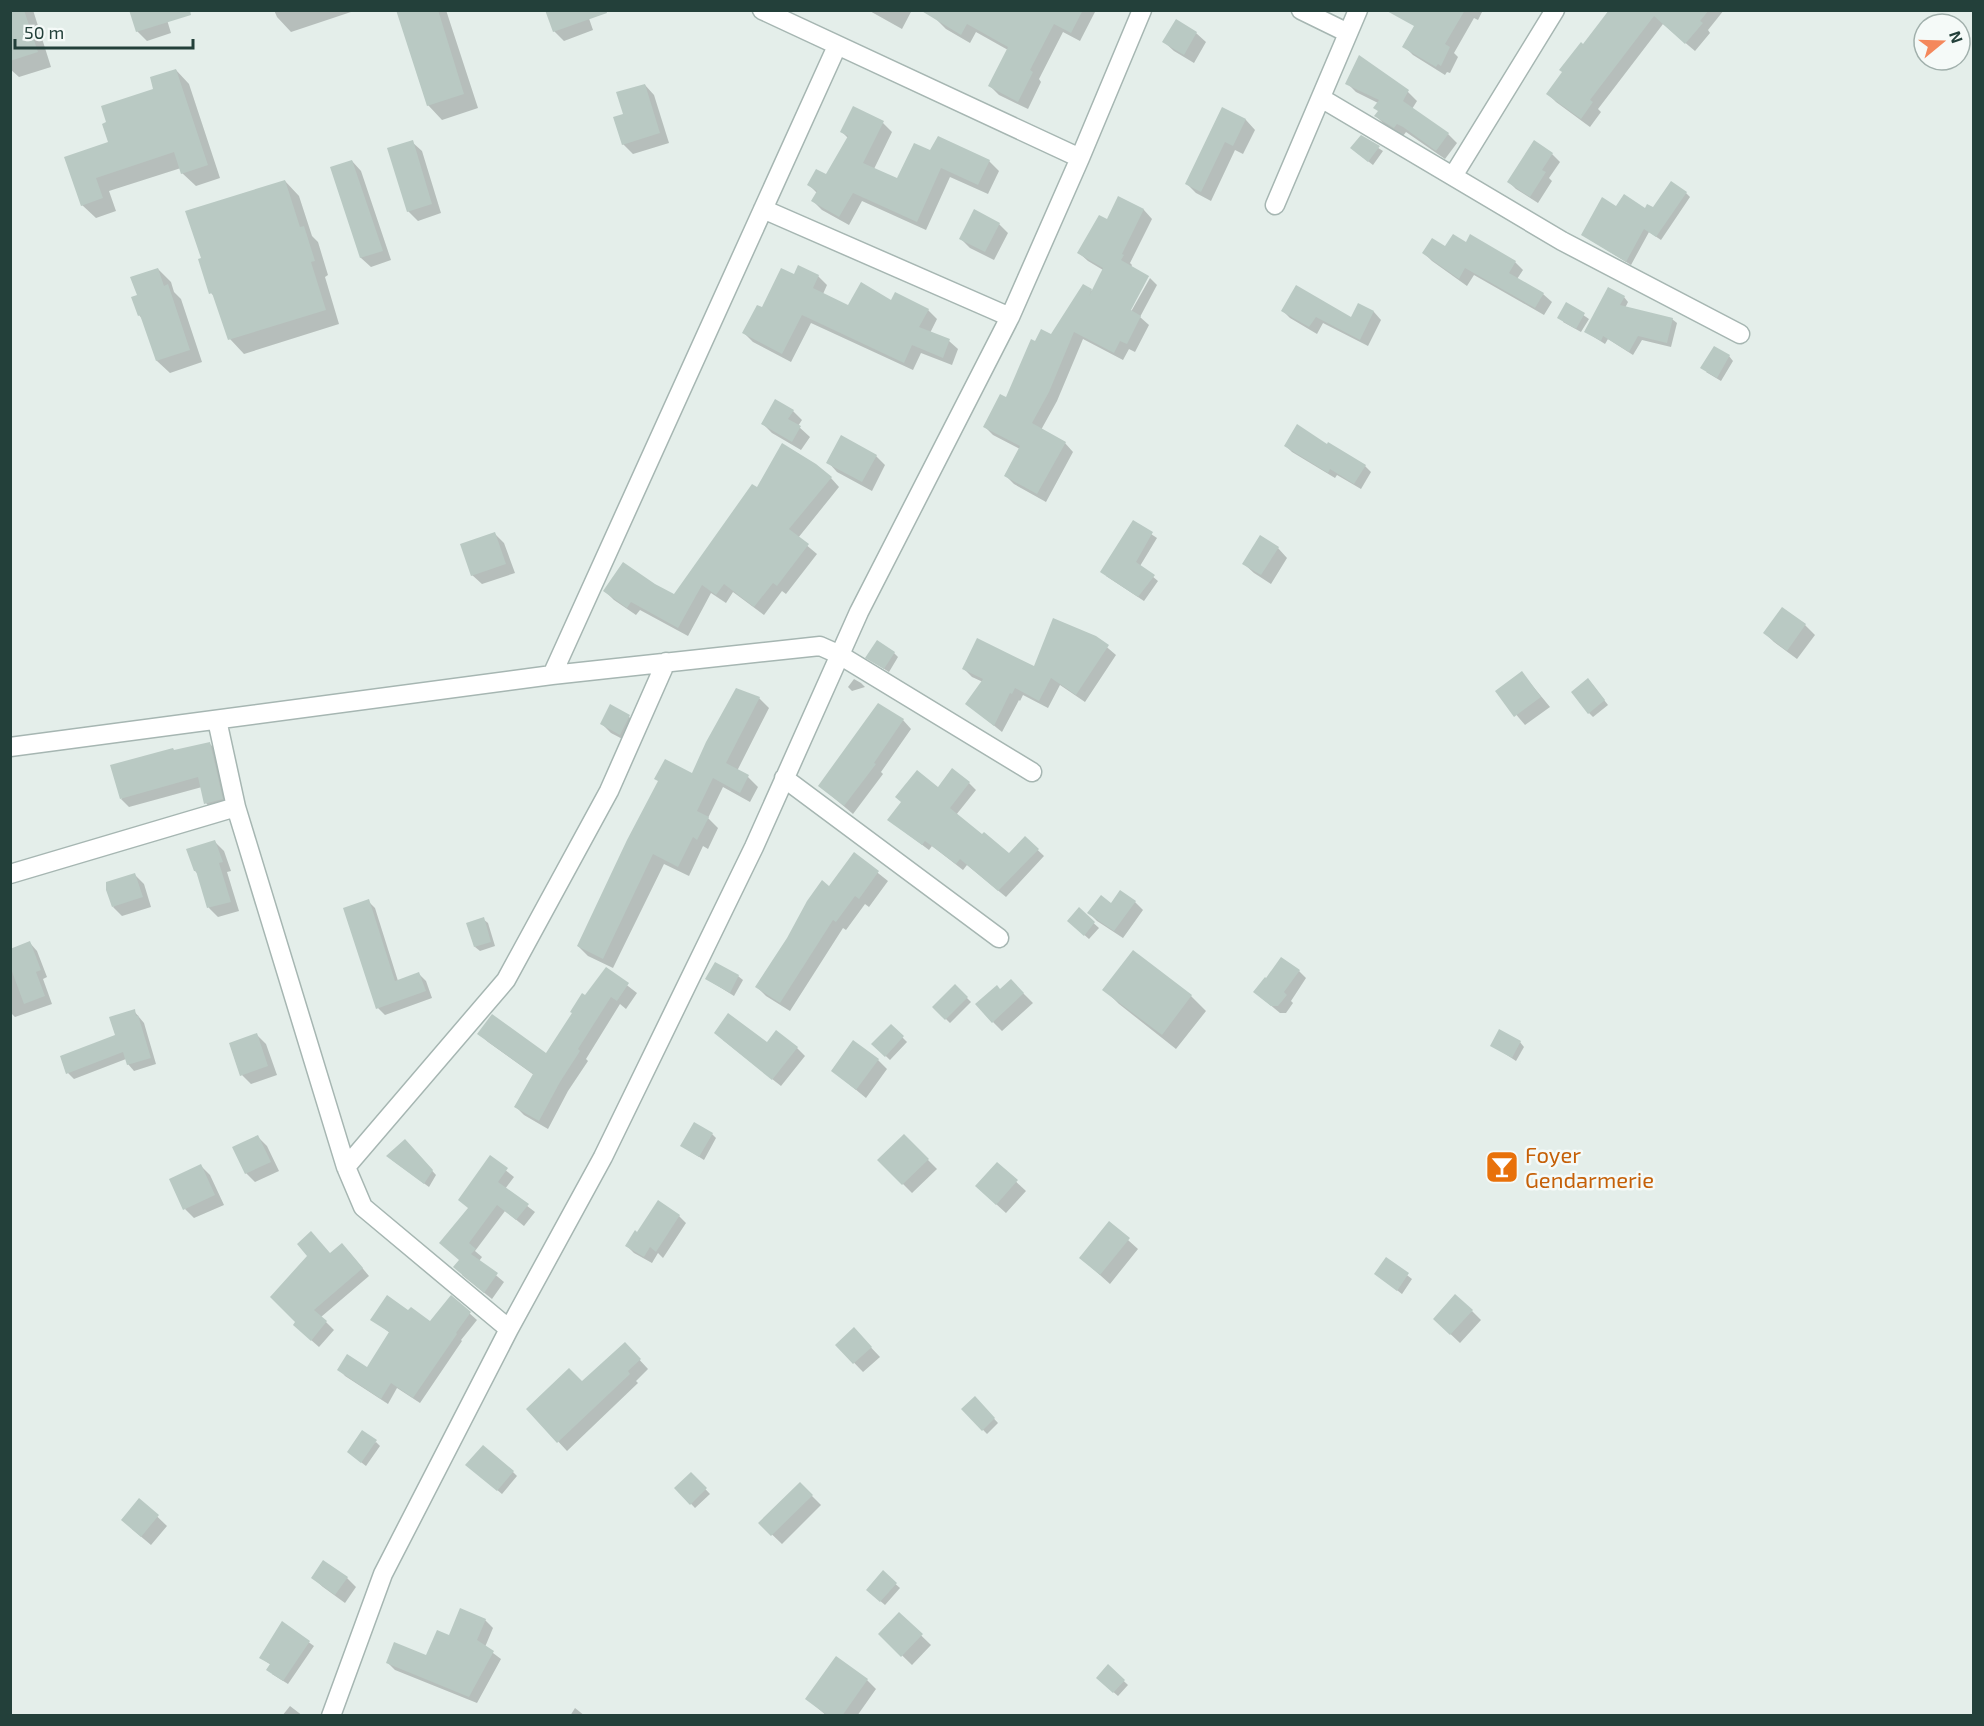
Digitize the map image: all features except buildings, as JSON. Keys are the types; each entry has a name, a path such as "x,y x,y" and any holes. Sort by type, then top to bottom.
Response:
{"street":[{"path":"762,10 1080,158"},
{"path":"330,1716 383,1574 509,1329 603,1157 754,848 858,612 1010,317 1142,10"},
{"path":"1300,10 1348,33"},
{"path":"1275,205 1358,10"},
{"path":"1453,176 1555,10"},
{"path":"552,675 837,46"},
{"path":"1321,98 1562,241 1740,334"},
{"path":"763,209 1010,317"},
{"path":"10,747 552,675 820,646 838,654 1032,772"},
{"path":"346,1167 506,980 609,791 666,662"},
{"path":"217,720 236,807 346,1167 363,1207 509,1329"},
{"path":"784,778 999,938"},
{"path":"10,874 236,807"}],"place":[{"name":"Foyer Gendarmerie","path":"1502,1167"}]}
